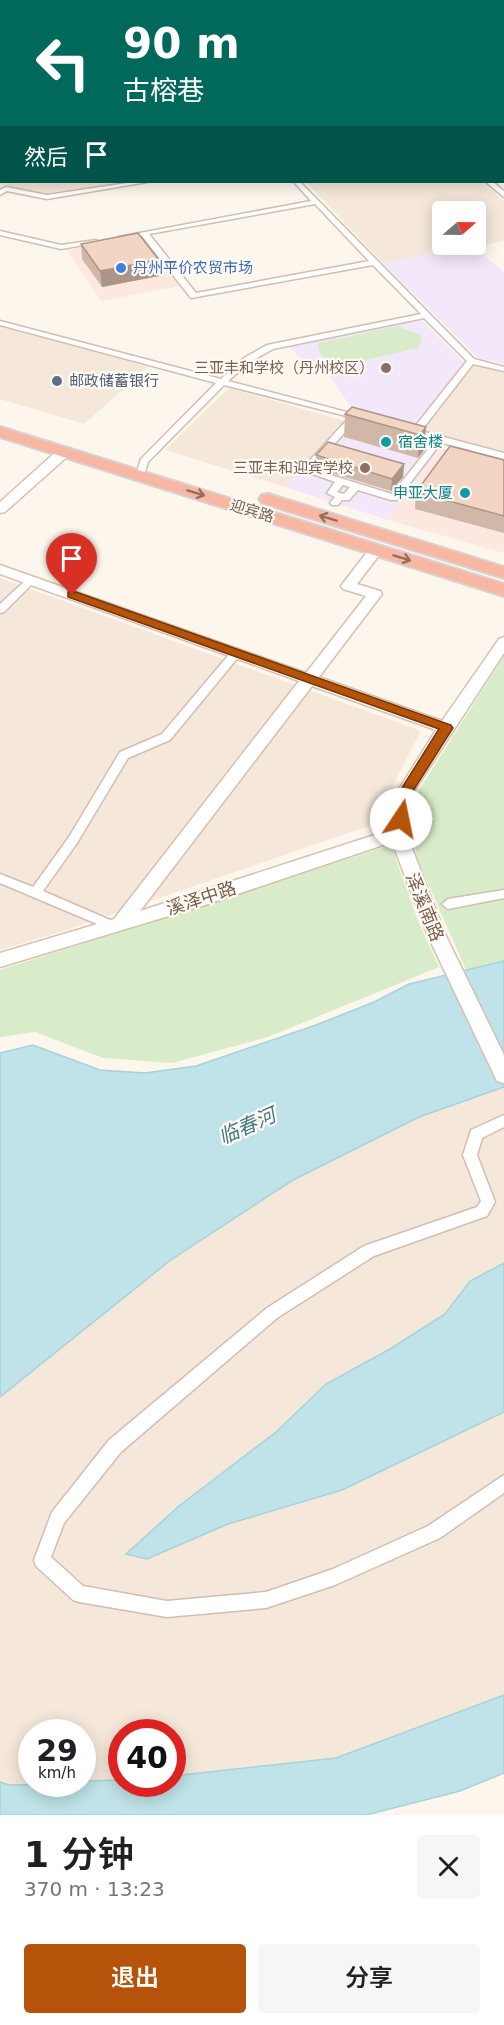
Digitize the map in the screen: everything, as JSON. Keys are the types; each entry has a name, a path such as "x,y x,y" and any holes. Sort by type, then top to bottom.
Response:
{"highway":[{"name":"迎宾路","path":"0,417 106,449 142,468"},
{"name":"迎宾路","path":"0,432 91,459 142,468 504,586"},
{"path":"91,459 105,456 106,449"},
{"name":"迎宾路","path":"166,476 376,550 504,586"}],"street":[{"path":"0,193 6,189 47,197 138,183"},
{"path":"298,183 471,361 504,369"},
{"path":"490,183 504,195"},
{"path":"0,233 61,247 317,202"},
{"path":"144,233 194,296 375,262"},
{"path":"142,468 222,382 247,360 270,347 426,315"},
{"path":"0,323 504,456"},
{"path":"416,433 471,361"},
{"path":"349,423 433,448 394,498 341,481 305,470 349,423"},
{"path":"0,508 64,452"},
{"path":"341,481 332,493 338,499 346,498 356,486"},
{"path":"0,878 116,925 375,594 348,586 376,550"},
{"path":"0,569 446,728"},
{"path":"0,610 32,580"},
{"name":"泽溪南路","path":"504,642 404,794 401,833 401,843 409,867 444,952 504,1075"},
{"path":"35,893 73,840 124,755 166,737 236,653"},
{"name":"溪泽中路","path":"0,960 401,833"},
{"path":"448,904 504,894"},
{"path":"504,1121 476,1134 470,1155 488,1202 482,1212 369,1251 272,1313 115,1446 58,1518 42,1560 78,1594 167,1609 266,1600 335,1576 434,1532 504,1483"}],"shaded area":[{"path":"0,183 124,183 40,194 0,188"},
{"path":"307,183 483,183 504,201 504,241 486,244 486,201 432,201 432,254 383,263"},
{"path":"142,236 179,286 101,301 67,250"},
{"path":"432,254 483,255 504,272 504,364 478,358 383,263"},
{"name":"三亚丰和学校（丹州校区）","path":"421,320 465,363 414,425 354,411 327,373 318,375 287,345"},
{"path":"0,325 148,367 84,424 0,399"},
{"path":"471,362 504,370 504,453 418,430"},
{"path":"229,388 345,421 285,487 165,450"},
{"name":"三亚丰和迎宾学校","path":"345,421 441,448 388,520 285,487"},
{"path":"441,448 504,465 504,553 388,520"},
{"path":"0,578 421,731 384,802 386,820 66,930 0,950"},
{"path":"504,1087 504,1695 336,1758 186,1775 186,1719 108,1719 108,1780 96,1781 96,1719 18,1719 18,1785 0,1782 0,1397 172,1259 293,1180 419,1117"}],"green space":[{"path":"398,326 420,335 422,341 418,348 339,366 324,358 318,348 318,343"},
{"path":"504,656 504,961 466,970 416,856 412,801"},
{"path":"391,845 418,921 439,967 268,1037 172,1063 103,1058 35,1032 0,1037 0,970"}],"water":[{"name":"临春河","path":"504,961 504,1087 419,1117 293,1180 172,1259 0,1397 0,1053 33,1045 100,1070 145,1073 196,1066 316,1025 374,1002 409,984"},
{"path":"504,1263 504,1412 342,1490 228,1524 147,1559 126,1554 179,1506 276,1432 326,1384 390,1349 445,1314 470,1281"},
{"path":"504,1695 504,1773 460,1791 366,1815 0,1815 0,1782 18,1785 18,1797 96,1797 96,1781 108,1780 108,1797 186,1797 186,1775 336,1758"}],"building":[{"path":"138,233 159,260 100,271 81,244"},
{"path":"352,407 426,427 420,435 345,414"},
{"path":"328,442 404,464 392,479 316,455"},
{"name":"申亚大厦","path":"450,446 504,460 504,516 416,492"}],"place":[{"name":"丹州平价农贸市场","path":"121,268"},
{"name":"三亚丰和学校（丹州校区）","path":"386,368"},
{"name":"邮政储蓄银行","path":"57,381"},
{"name":"宿舍楼","path":"386,442"},
{"name":"三亚丰和迎宾学校","path":"365,468"},
{"name":"申亚大厦","path":"465,493"}],"route":[{"path":"72,595 446,728 404,794 401,819"}]}
